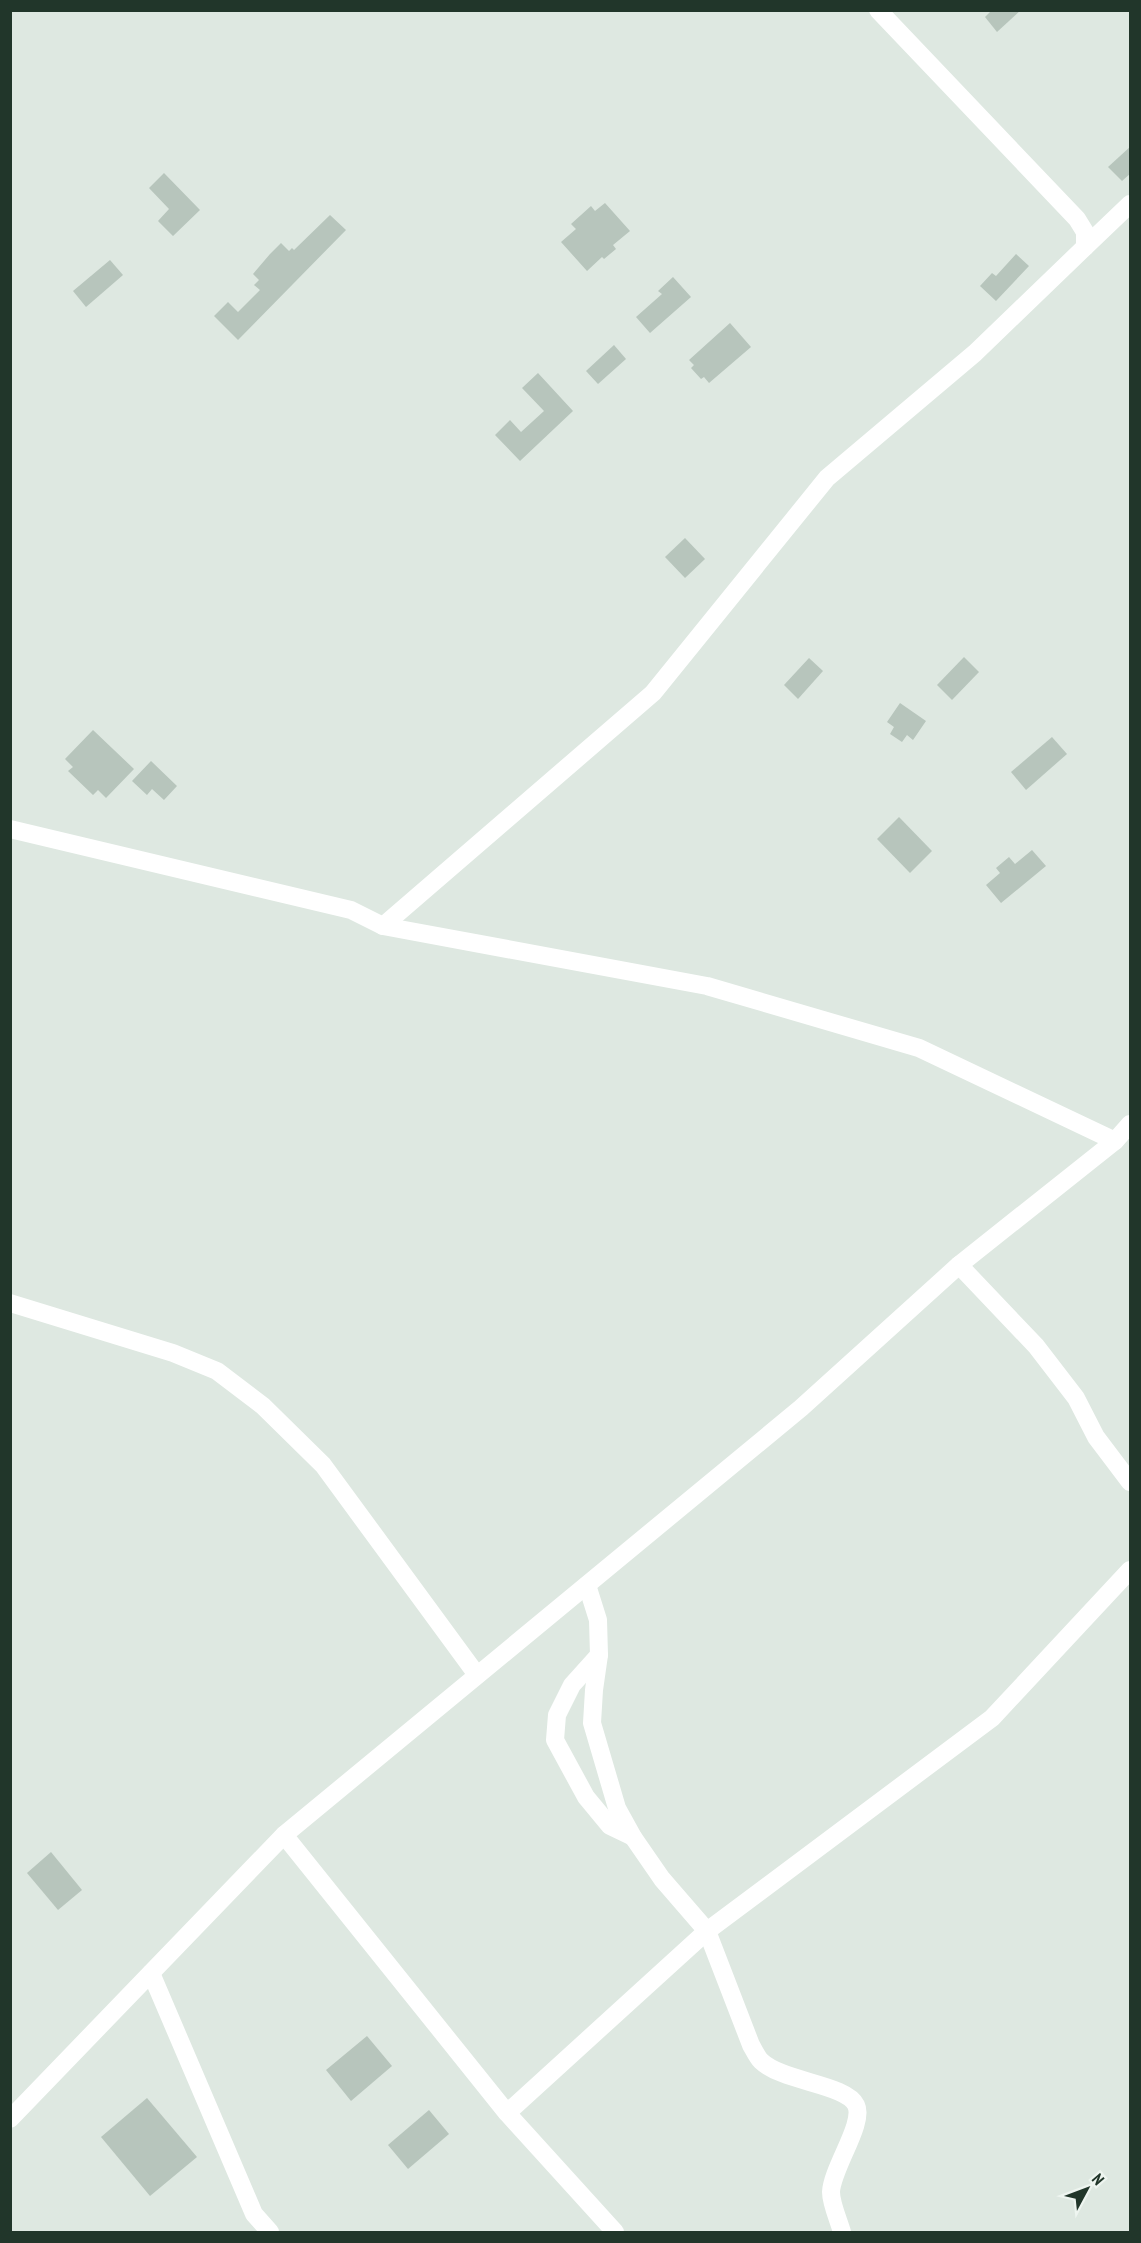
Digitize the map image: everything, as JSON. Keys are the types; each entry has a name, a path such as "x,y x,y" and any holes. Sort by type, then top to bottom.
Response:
{"street":[{"path":"878,10 1077,219 1085,232 1085,247"},
{"path":"383,926 653,693 827,478 975,353 1131,204"},
{"path":"10,829 351,910 383,926 707,986 919,1048 1115,1142"},
{"path":"10,2119 284,1835 801,1408 958,1265 1115,1142 1131,1124"},
{"path":"958,1265 1036,1346 1076,1398 1096,1437 1131,1482"},
{"path":"10,1303 173,1353 217,1371 263,1406 323,1465 477,1675"},
{"path":"507,2113 707,1931 992,1718 1131,1570"},
{"path":"587,1585 598,1620 599,1655 592,1724 617,1808 633,1837 662,1879 707,1931 751,2045 761,2061 783,2074 833,2089 848,2096 856,2105 858,2117 855,2129 841,2156 831,2193 842,2232"},
{"path":"599,1655 572,1685 557,1715 555,1740 586,1797 610,1826 633,1837"},
{"path":"284,1835 507,2113 615,2232"},
{"path":"151,1973 254,2214 270,2232"}],"building":[{"path":"992,10 1021,10 997,32 985,17"},
{"path":"1131,146 1131,173 1122,181 1108,167"},
{"path":"164,173 200,210 173,236 158,221 169,209 149,188"},
{"path":"605,203 630,231 613,245 616,249 604,259 602,257 587,271 561,242 576,229 571,224 591,206 595,211"},
{"path":"330,215 346,230 238,340 214,316 228,302 238,312 260,290 254,285 259,280 253,274 270,254 281,243 289,251 292,248 294,250"},
{"path":"1016,254 1029,266 996,301 980,286 992,273 996,276"},
{"path":"110,260 123,275 86,307 73,291"},
{"path":"673,277 691,297 650,333 636,317 662,294 658,291"},
{"path":"730,323 751,347 709,383 704,377 701,379 691,368 694,365 689,360"},
{"path":"614,345 626,359 598,384 586,371"},
{"path":"538,373 573,411 520,461 495,435 510,420 521,432 544,411 522,388"},
{"path":"685,538 705,559 685,578 665,557"},
{"path":"964,657 979,672 952,700 937,685"},
{"path":"809,658 823,671 798,699 784,685"},
{"path":"900,703 926,721 913,740 907,735 902,742 890,734 894,727 887,722"},
{"path":"93,730 134,769 106,798 98,790 93,795 68,771 73,767 65,759"},
{"path":"1052,737 1067,754 1026,790 1011,772"},
{"path":"151,761 177,786 164,800 152,789 147,795 132,781"},
{"path":"899,817 932,851 910,873 877,839"},
{"path":"1032,850 1046,866 1001,903 986,885 1000,873 996,868 1009,857 1015,864"},
{"path":"51,1852 82,1890 58,1910 27,1873"},
{"path":"367,2036 392,2066 351,2101 326,2070"},
{"path":"147,2098 197,2157 150,2196 101,2137"},
{"path":"429,2110 449,2134 408,2169 388,2145"}]}
